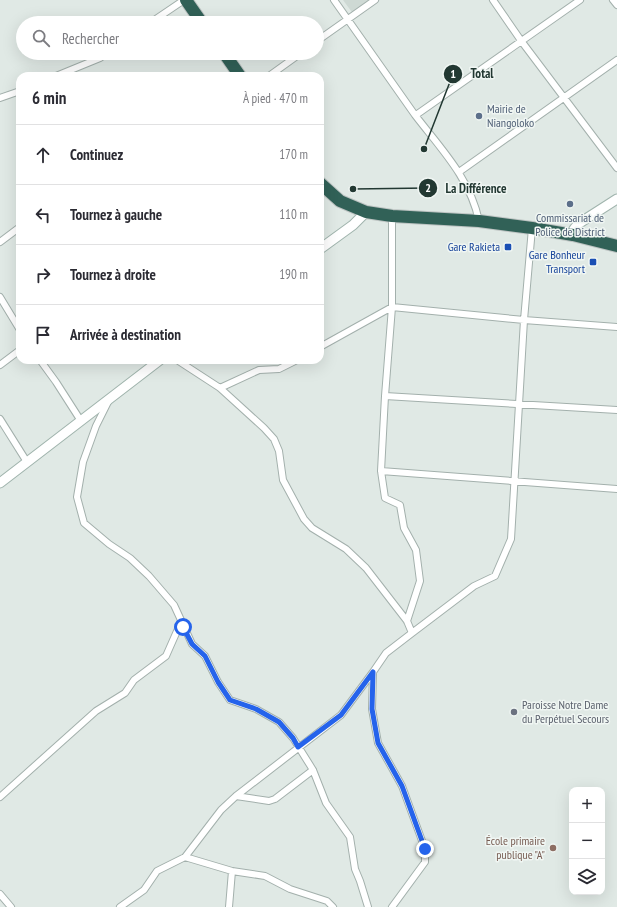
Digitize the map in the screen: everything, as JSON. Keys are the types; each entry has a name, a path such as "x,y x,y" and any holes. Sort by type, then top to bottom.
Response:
{"highway":[{"path":"185,0 197,16"},
{"path":"228,60 234,72"},
{"path":"324,187 340,201 366,212 392,216 479,221 532,228 573,235 617,246"}],"main road":[{"path":"573,235 574,229 578,224 617,199"},
{"path":"324,246 353,225 366,212"},
{"path":"0,483 155,364"}],"street":[{"path":"161,16 185,0"},
{"path":"334,0 416,115 459,172 469,190 479,221"},
{"path":"324,37 375,0"},
{"path":"493,0 522,42 617,168"},
{"path":"416,115 580,0"},
{"path":"613,0 617,5"},
{"path":"67,72 95,60"},
{"path":"275,72 291,60"},
{"path":"459,172 617,60"},
{"path":"0,98 16,92"},
{"path":"392,216 392,307 381,471 385,498 400,505 404,528 416,550 420,581 407,621"},
{"path":"120,907 144,890 157,871 185,858 221,810 236,796 341,715 386,653 474,586 495,576 511,538 524,320 532,228"},
{"path":"0,242 16,230"},
{"path":"0,297 16,323"},
{"path":"324,345 392,307 524,320 617,327"},
{"path":"0,365 16,353"},
{"path":"43,364 81,421"},
{"path":"183,364 220,388 274,439 279,451 283,480 304,519 312,528 346,548 366,568 407,621 412,633"},
{"path":"220,388 259,370 279,369 289,364"},
{"path":"385,396 617,410"},
{"path":"109,399 96,426 83,462 77,497 84,523 130,558 149,576 174,605 192,644 205,656 218,682 230,700 256,709 279,722 293,738 312,770 326,803 350,837 355,869 368,907"},
{"path":"0,419 27,462"},
{"path":"381,471 617,489"},
{"path":"0,797 96,711 125,693 134,680 166,656 181,622"},
{"path":"373,672 372,709 378,743 402,786 425,849 425,862 392,907"},
{"path":"236,796 269,801 275,799 312,770"},
{"path":"185,858 232,871 265,876 290,889 327,901 333,907"},
{"path":"229,907 232,871"},
{"path":"0,894 11,907"}],"shaded area":[{"path":"343,0 374,0 354,15"}],"place":[{"name":"Mairie de Niangoloko","path":"479,116"},
{"name":"Total","path":"424,149"},
{"name":"La Différence","path":"353,189"},
{"name":"Commissariat de Police de District","path":"570,204"},
{"name":"Gare Rakieta","path":"508,247"},
{"name":"Gare Bonheur Transport","path":"593,262"},
{"name":"Paroisse Notre Dame du Perpétuel Secours","path":"514,712"},
{"name":"École primaire publique \"A\"","path":"553,848"}],"route":[{"path":"183,627 192,644 205,656 218,682 230,700 256,709 279,722 287,730 298,747 341,715 373,672 372,709 378,743 402,786 425,849"}]}
